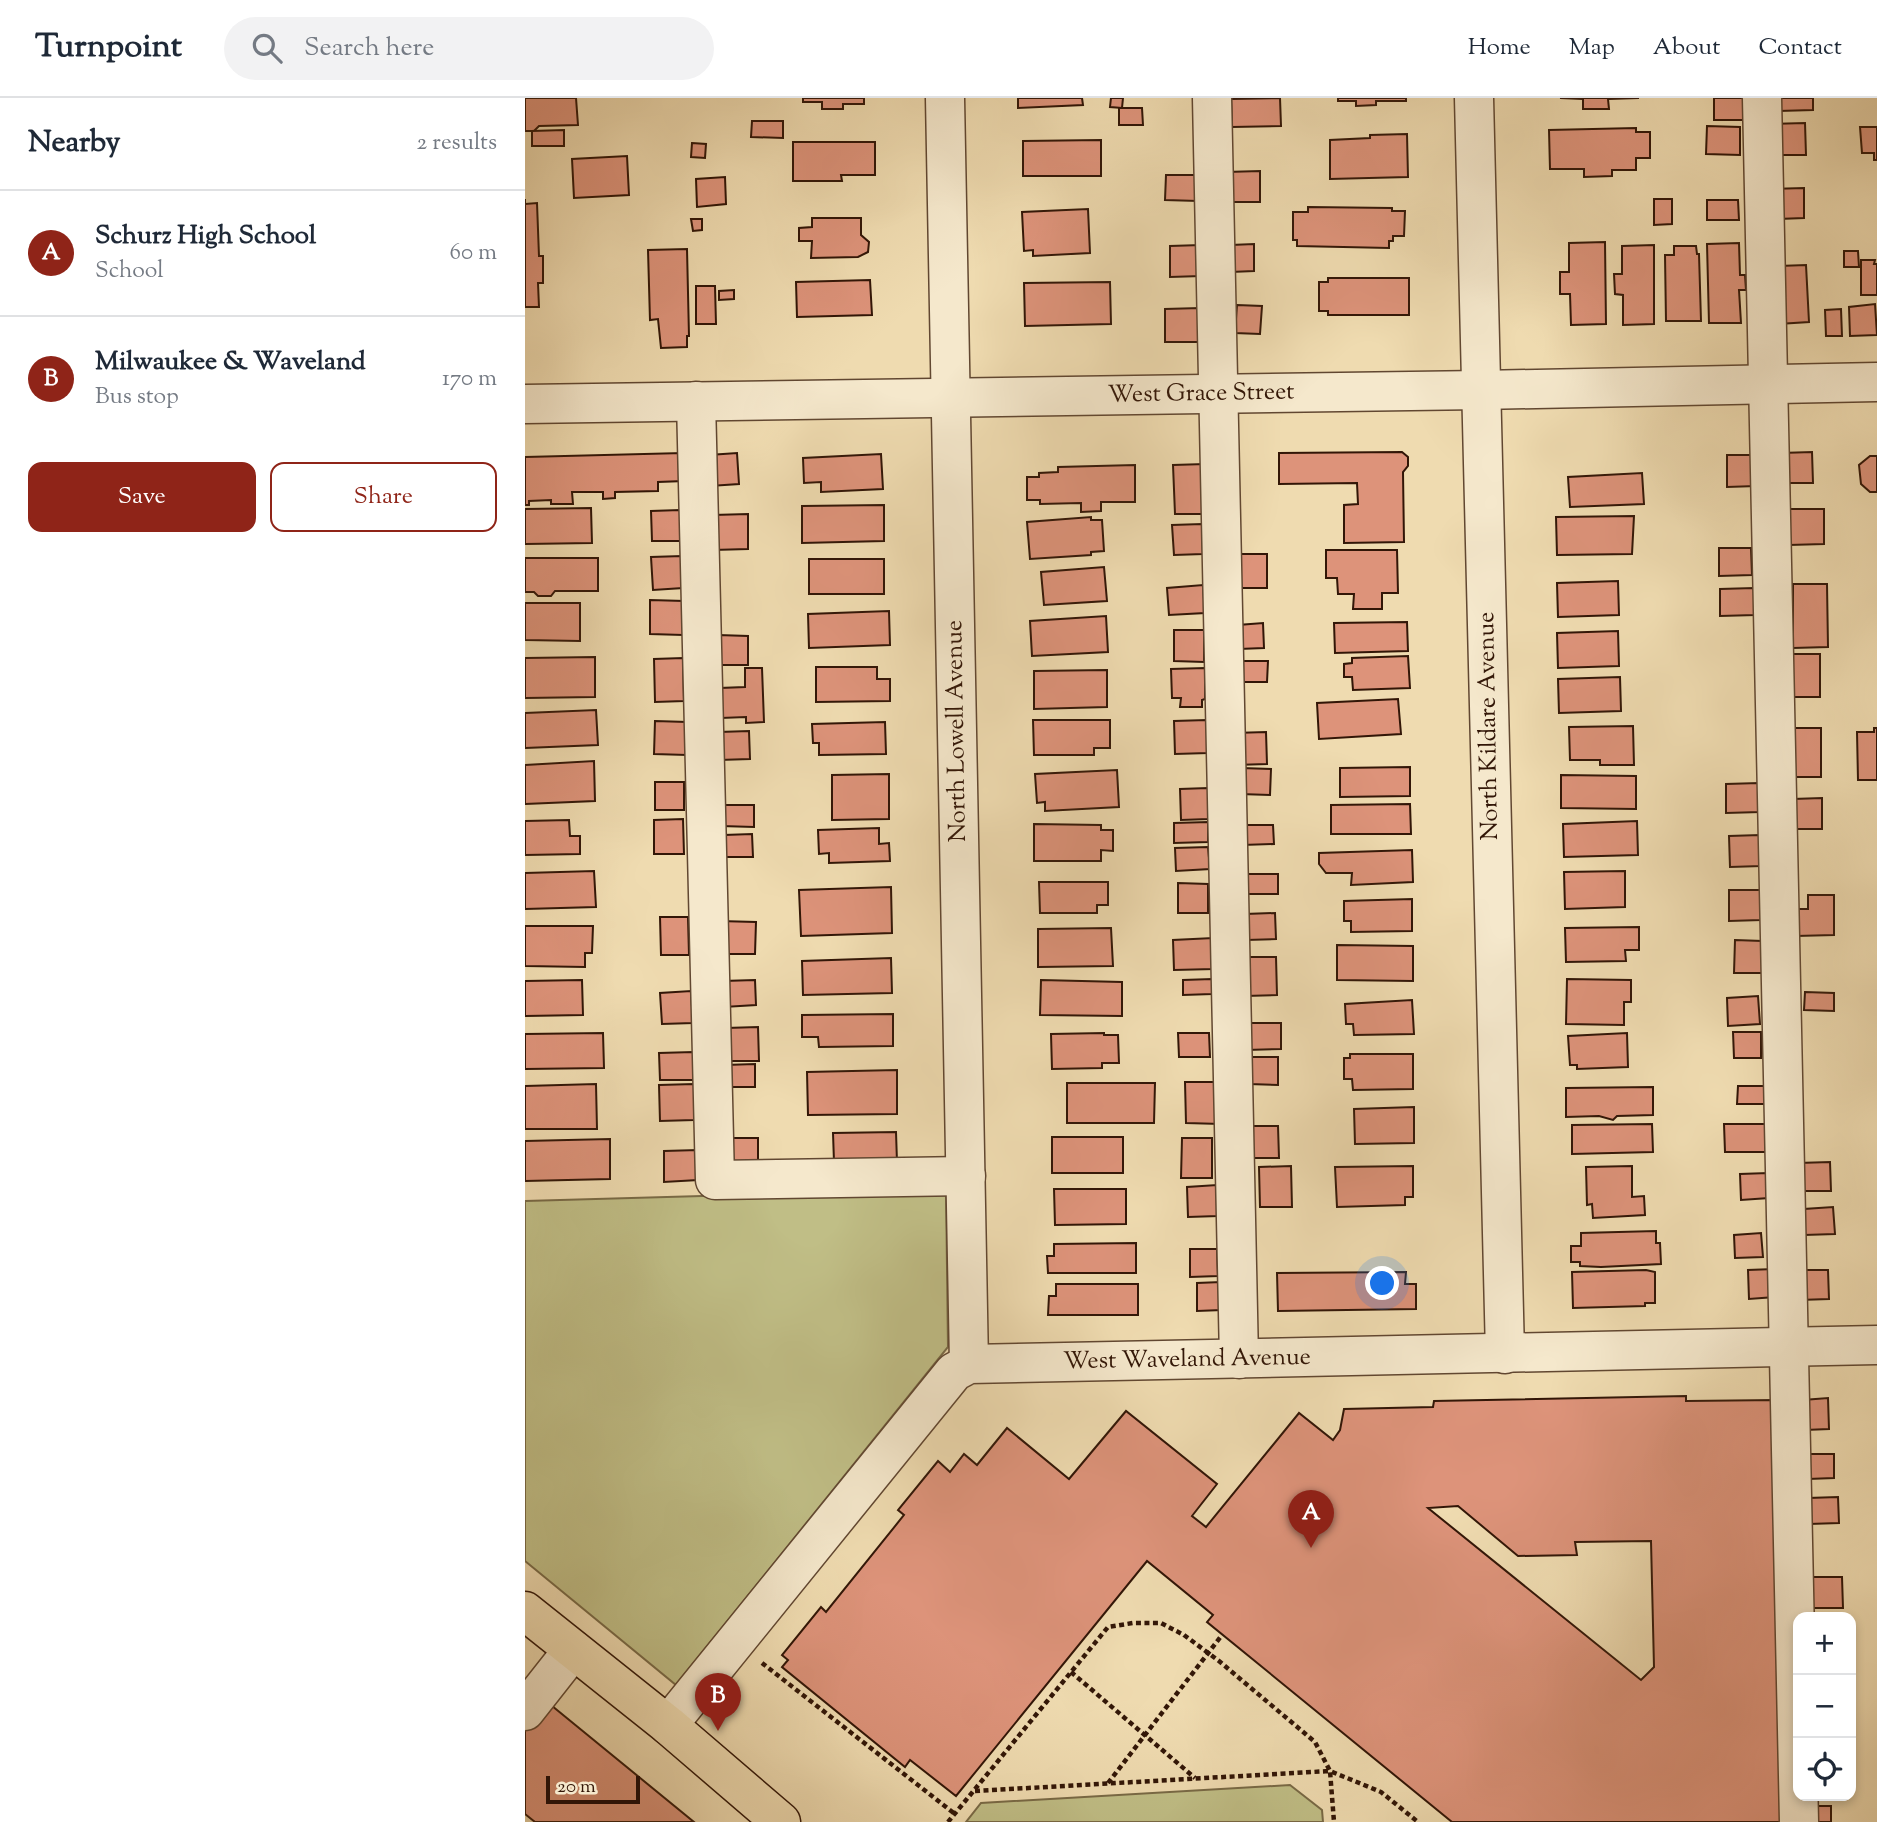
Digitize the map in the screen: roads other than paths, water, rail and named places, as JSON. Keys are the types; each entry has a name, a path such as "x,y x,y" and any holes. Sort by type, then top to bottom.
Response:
{"main road":[{"path":"525,1611 667,1725 781,1822"}],"street":[{"name":"North Lowell Avenue","path":"945,98 969,1364"},
{"path":"1212,98 1239,1359"},
{"name":"North Kildare Avenue","path":"1474,98 1505,1353"},
{"path":"1762,98 1799,1822"},
{"name":"West Grace Street","path":"525,404 1877,382"},
{"path":"696,401 715,1180 966,1176"},
{"name":"West Waveland Avenue","path":"969,1364 1877,1345"},
{"path":"667,1725 954,1372 969,1364"},
{"path":"525,1711 573,1650"}],"place":[{"name":"Schurz High School","path":"1311,1548"},
{"name":"Milwaukee & Waveland","path":"718,1731"}]}
